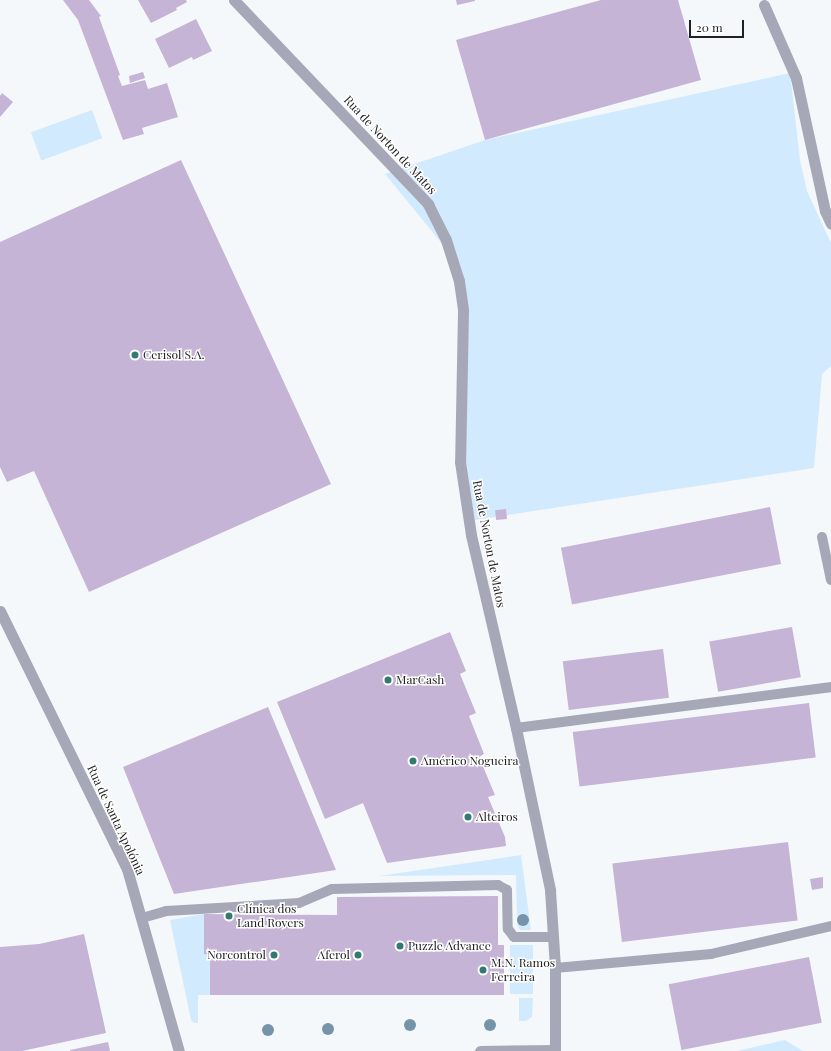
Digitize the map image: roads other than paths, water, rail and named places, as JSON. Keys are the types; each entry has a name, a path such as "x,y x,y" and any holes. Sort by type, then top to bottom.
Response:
{"street":[{"name":"Rua de Norton de Matos","path":"234,0 428,204 446,240 459,281 463,311 460,462 471,535 516,728 550,890 555,968 555,1050"},
{"path":"764,5 796,78 825,210 831,224"},
{"name":"Rua de Santa Apolónia","path":"0,611 127,869 179,1051"},
{"path":"480,1051 555,1050"}],"lane":[{"path":"822,537 831,580"},
{"path":"516,728 831,687"},
{"path":"142,918 166,911 299,903 332,889 498,885 507,890 508,929 514,937 553,937"},
{"path":"555,968 711,954 831,926"}],"place":[{"name":"Cerisol S.A.","path":"135,355"},
{"name":"MarCash","path":"388,680"},
{"name":"Américo Nogueira","path":"413,761"},
{"name":"Alteiros","path":"468,817"},
{"name":"Clínica dos Land Rovers","path":"229,916"},
{"name":"Puzzle Advance","path":"400,946"},
{"name":"Norcontrol","path":"274,955"},
{"name":"Aferol","path":"358,955"},
{"name":"M.N. Ramos Ferreira","path":"483,970"}]}
